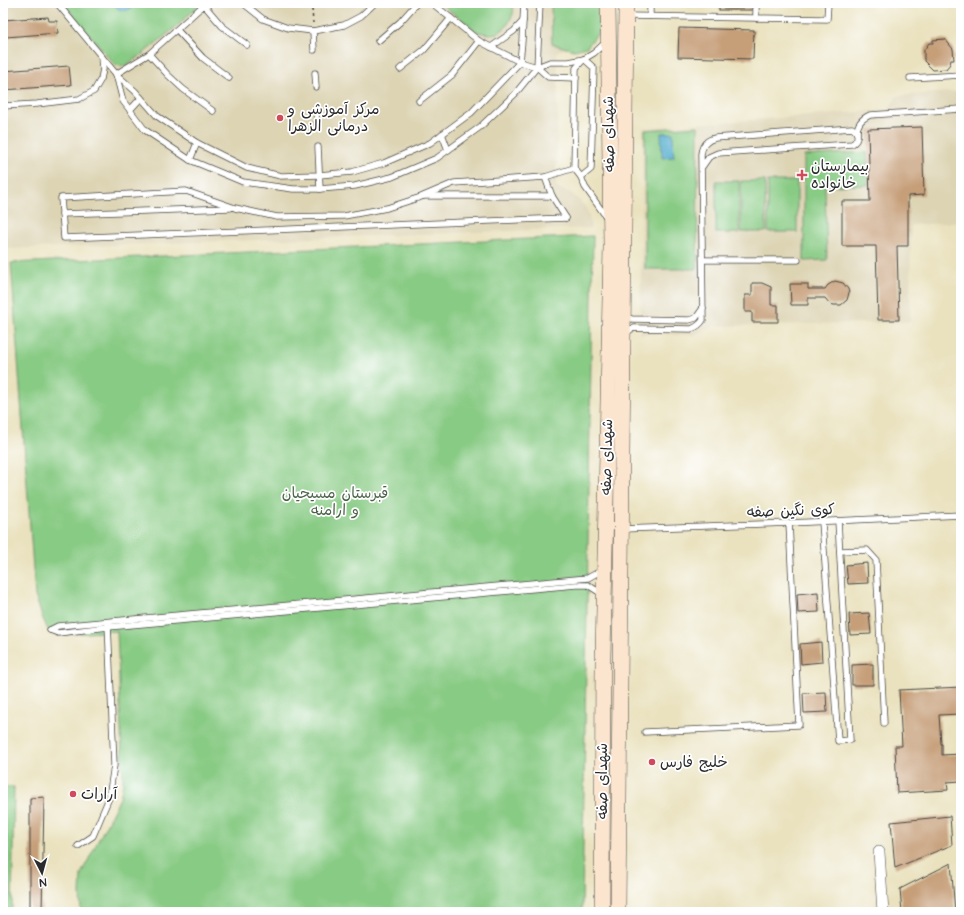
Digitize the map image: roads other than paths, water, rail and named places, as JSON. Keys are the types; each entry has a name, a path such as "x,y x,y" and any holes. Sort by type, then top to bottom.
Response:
{"main road":[{"name":"شهدای صفه","path":"602,912 604,596 610,254 608,3"},
{"name":"شهدای صفه","path":"618,912 626,10"},
{"path":"603,731 620,731"}],"street":[{"path":"879,852 883,912"}],"lane":[{"path":"57,3 116,74 135,91 157,116 197,143 246,168 281,176 352,172 384,163 430,143 471,113 520,62 524,3"},
{"path":"243,3 263,19 288,28 313,31 344,25 361,16 375,3"},
{"path":"378,41 400,22 417,3"},
{"path":"432,3 480,41 520,62 537,66 550,62 569,62 584,59"},
{"path":"116,74 123,101 145,130 190,160 243,182 293,189 320,189 355,186 392,177 437,158 480,127 515,94 537,66 540,3"},
{"path":"650,3 650,16"},
{"path":"756,3 756,18"},
{"path":"626,10 650,16 828,19 828,3"},
{"path":"116,74 149,54 205,4 222,26 247,45"},
{"path":"400,69 424,50 450,18"},
{"path":"491,47 514,31 523,21"},
{"path":"177,30 203,58 229,78"},
{"path":"313,31 314,50"},
{"path":"608,40 594,53 584,59 576,68 574,168 582,177 585,187 610,222"},
{"path":"419,101 452,75 480,41"},
{"path":"149,54 183,90 213,110"},
{"path":"3,106 79,99 94,91 101,79 103,70 102,57"},
{"path":"582,177 590,169 594,68 584,59"},
{"path":"537,66 548,77 576,78"},
{"path":"315,74 316,87"},
{"path":"910,78 961,75"},
{"path":"130,110 141,98"},
{"path":"702,167 709,157 718,153 852,144 855,143 857,138 860,121 870,115 961,109"},
{"path":"316,110 317,124"},
{"path":"624,337 627,332 635,328 691,329 700,325 703,320 701,154 702,146 708,140 852,128 857,133"},
{"path":"442,134 448,150"},
{"path":"190,160 197,143"},
{"path":"318,147 320,189"},
{"path":"545,177 552,196 566,218 64,238 61,198 186,191 234,208 277,217 344,216 387,208 454,183 545,177 574,168"},
{"path":"422,196 552,196"},
{"path":"62,214 234,208"},
{"path":"703,260 798,260"},
{"path":"624,313 632,319 689,320 696,318 704,308"},
{"name":"کوی نگین صفه","path":"622,529 822,522 961,515"},
{"path":"822,522 838,741 850,740 838,521"},
{"path":"645,732 799,725 789,523"},
{"path":"840,552 867,550 876,560 884,723"},
{"path":"604,596 588,585 576,585 108,624 58,626 50,630 58,633 108,624 588,578 605,568"},
{"path":"78,846 92,836 108,798 114,765 108,624"}],"water":[{"path":"113,3 135,3 130,9 121,10 118,9"},
{"path":"661,133 673,133 674,157 662,158"}],"place":[{"name":"مرکز آموزشی و درمانی الزهرا","path":"280,118"},
{"name":"بیمارستان خانواده","path":"802,175"},
{"name":"خلیج فارس","path":"652,762"},
{"name":"آرارات","path":"73,794"}],"park label":[{"name":"قبرستان مسیحیان و ارامنه","path":"335,502"}]}
